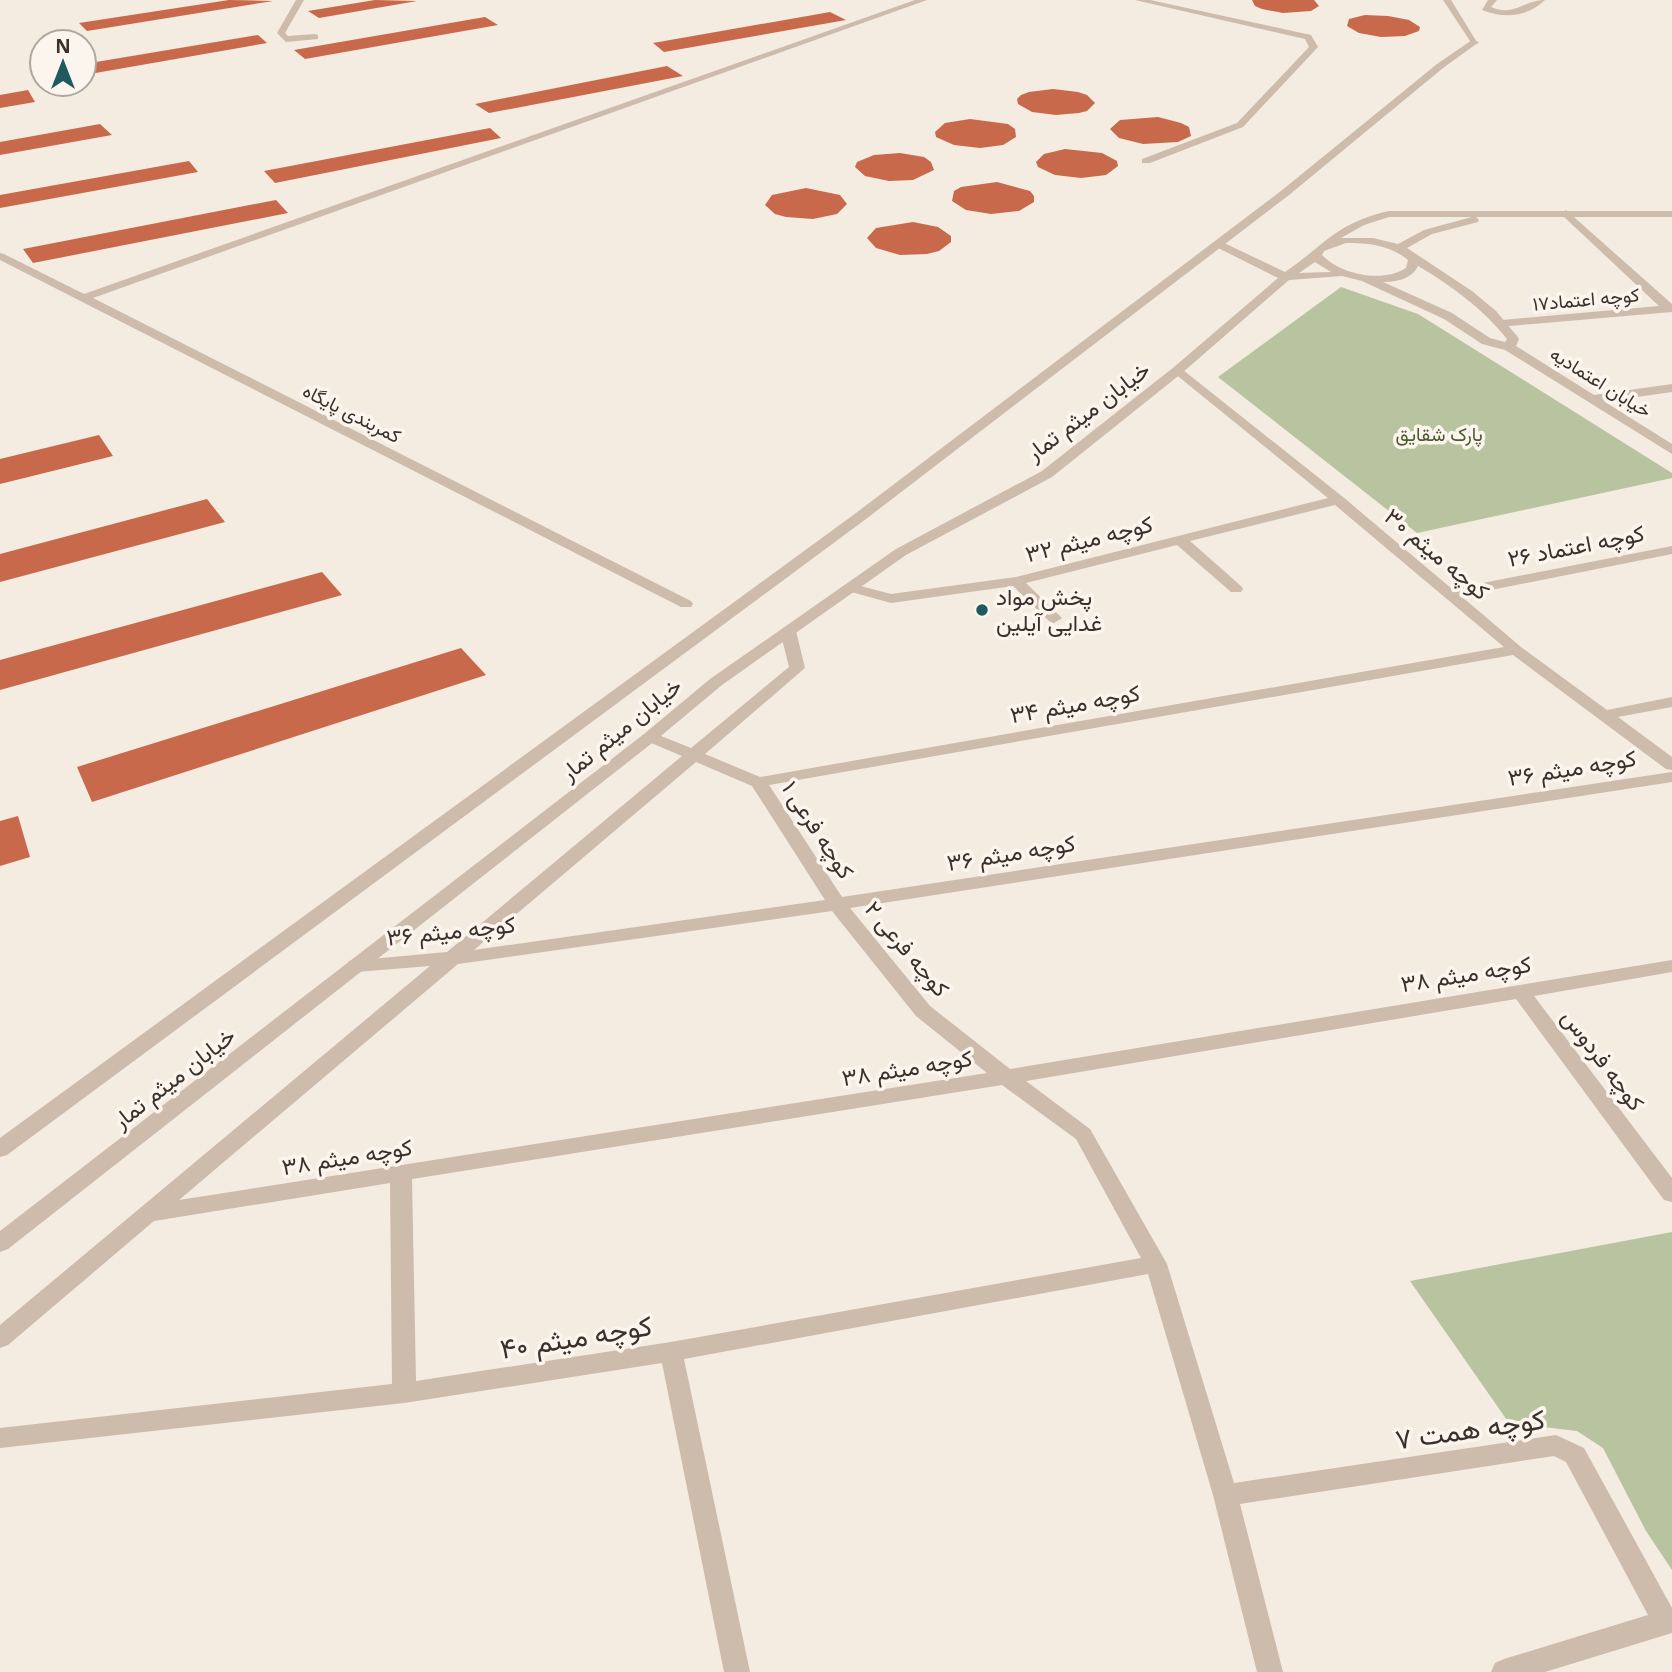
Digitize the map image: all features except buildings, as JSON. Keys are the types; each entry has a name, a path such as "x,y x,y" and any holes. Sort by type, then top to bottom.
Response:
{"street":[{"path":"300,0 281,33 286,39 315,37"},
{"path":"83,298 923,0"},
{"path":"1139,0 1308,37 1314,47 1240,125 1146,161"},
{"path":"1493,0 1485,8 1515,14 1524,12 1541,0"},
{"path":"0,1149 861,516 1218,244 1475,42"},
{"name":"خیابان میثم تمار","path":"1399,247 1428,232 1466,220 1537,213"},
{"path":"1566,213 1670,309"},
{"name":"خیابان میثم تمار","path":"0,1243 650,737 716,682 901,552 1047,474 1178,370 1345,228 1368,218 1389,214 1672,214"},
{"path":"1348,276 1320,263 1317,252 1329,243 1363,240 1399,247 1414,259 1459,284 1502,324 1513,339 1509,347"},
{"path":"1218,244 1286,276 1348,276 1367,279 1403,275 1413,269 1414,259"},
{"name":"کمربندی پایگاه","path":"0,256 685,604"},
{"name":"خیابان اعتمادیه","path":"1367,279 1448,316 1486,341 1509,347 1672,450"},
{"name":"کوچه اعتماد۱۷","path":"1502,324 1670,309"},
{"name":"کوچه میثم ۳۰","path":"1178,370 1338,499 1516,650 1672,765"},
{"path":"1594,399 1672,388"},
{"name":"کوچه میثم ۳۲","path":"849,587 891,599 1016,581 1338,499"},
{"path":"1180,540 1236,589"},
{"name":"کوچه اعتماد ۲۶","path":"1447,594 1672,550"},
{"path":"1016,581 1054,618"},
{"path":"0,1338 797,668 788,631"},
{"name":"کوچه میثم ۳۴","path":"758,782 1516,650"},
{"path":"1605,715 1672,702"},
{"path":"650,737 758,782"},
{"name":"کوچه میثم ۳۶","path":"356,966 456,957 837,904 1672,777"},
{"name":"کوچه فرعی ۱","path":"758,782 837,904"},
{"name":"کوچه فرعی ۲","path":"837,904 923,1011 1083,1134 1156,1265 1225,1495 1270,1672"},
{"name":"کوچه میثم ۳۸","path":"150,1213 1006,1077 1672,966"},
{"name":"کوچه فردوس","path":"1520,990 1672,1194"},
{"path":"401,1174 404,1393"},
{"name":"کوچه میثم ۴۰","path":"0,1438 404,1393 671,1352 1156,1265"},
{"path":"671,1352 737,1672"},
{"name":"کوچه همت ۷","path":"1225,1495 1556,1445 1575,1455 1669,1621"},
{"path":"1503,1672 1669,1621"}],"lane":[{"path":"1447,0 1475,42"}],"green space":[{"name":"پارک شقایق","path":"1341,287 1418,314 1672,473 1672,478 1417,533 1218,377"},
{"path":"1672,1232 1672,1570 1646,1531 1603,1448 1577,1431 1509,1423 1410,1281"}],"place":[{"name":"پخش مواد غدایی آیلین","path":"982,610"}]}
